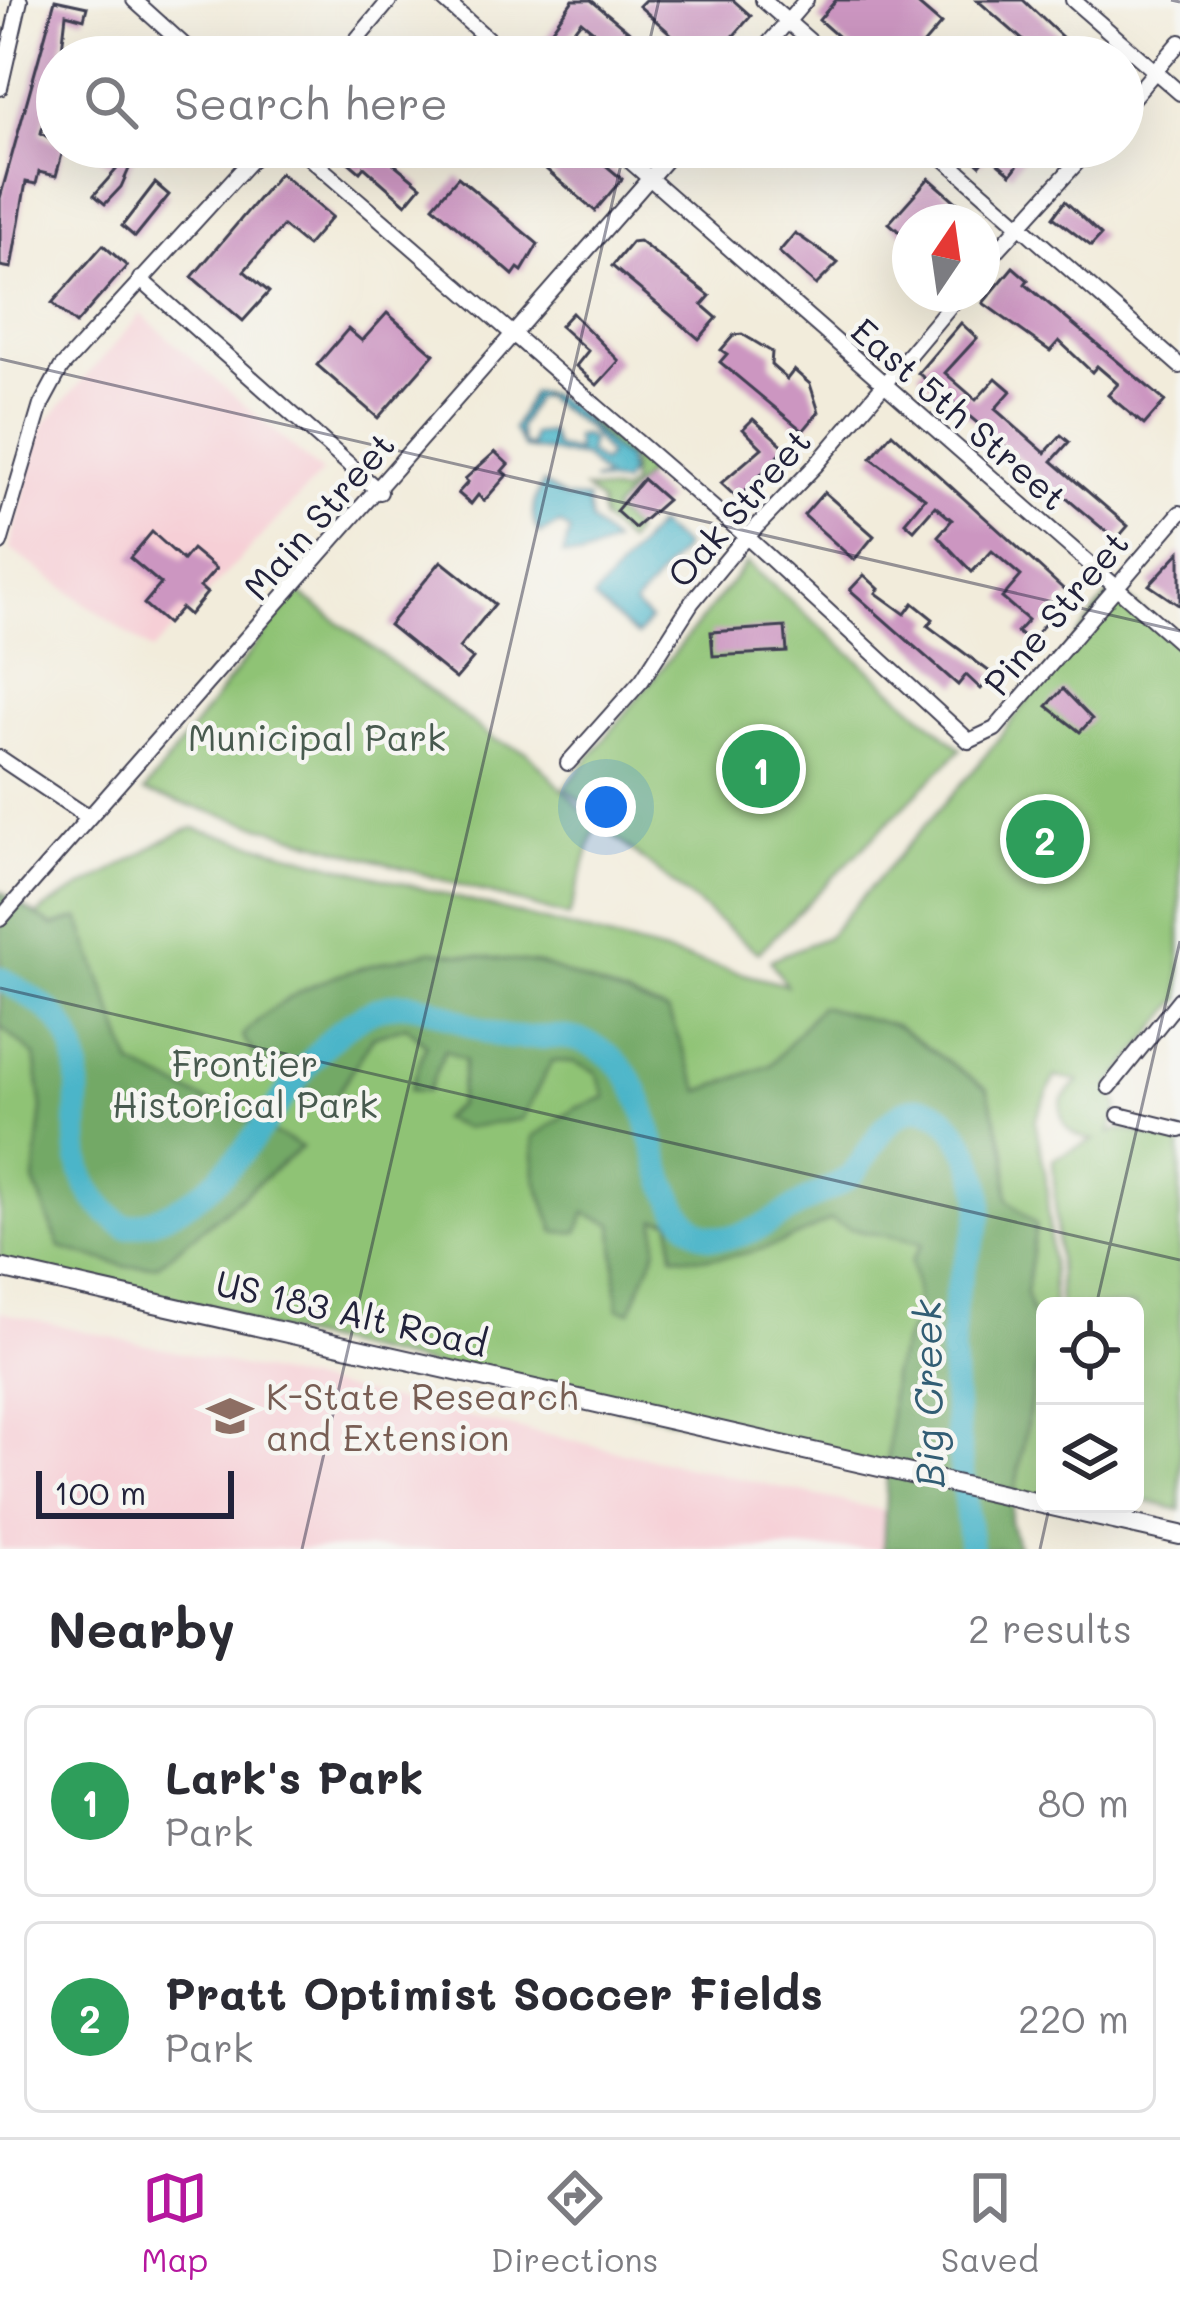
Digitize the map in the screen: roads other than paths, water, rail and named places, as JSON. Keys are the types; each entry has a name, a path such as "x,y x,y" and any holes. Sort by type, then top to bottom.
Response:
{"highway":[{"name":"US 183 Alt Road","path":"0,1268 1180,1535"}],"street":[{"path":"0,88 4,48 20,0"},
{"path":"134,0 173,36"},
{"path":"360,36 390,0"},
{"path":"444,0 484,36"},
{"path":"763,0 804,36"},
{"path":"776,36 806,0"},
{"path":"1073,0 1115,36"},
{"path":"1144,83 1180,42"},
{"path":"1144,61 1180,92"},
{"path":"0,543 41,405 61,368 244,168"},
{"path":"321,168 746,537"},
{"name":"East 5th Street","path":"638,168 1180,643"},
{"name":"Main Street","path":"0,920 380,492 659,168"},
{"path":"955,168 1180,365"},
{"path":"1000,246 1071,168"},
{"path":"140,278 380,492"},
{"name":"Oak Street","path":"568,764 642,680 692,602 746,537 816,465 944,312"},
{"name":"Pine Street","path":"746,537 969,741 995,729 1180,513"},
{"path":"0,758 88,817"},
{"path":"1109,1087 1180,999"},
{"path":"1119,1115 1180,1130"}],"water":[{"path":"532,392 547,394 572,408 626,458 629,474 623,484 592,481 605,478 584,457 524,448 513,429","holes":["542,396 587,428 608,455 602,463 588,453 591,440 584,435 575,437 577,452 555,447 550,432 533,434 531,447 522,443 519,427 535,398"]},
{"path":"543,483 565,498 587,499 591,522 613,543 581,557 563,555 570,531 560,524 539,534 534,521"},
{"path":"657,525 684,547 634,606 650,620 637,636 593,599"}],"waterway":[{"name":"Big Creek","path":"0,978 61,1023 78,1072 78,1153 84,1179 99,1204 126,1227 174,1211 212,1184 328,1042 360,1017 398,1004 424,1006 501,1036 572,1038 608,1054 626,1072 638,1095 672,1197 686,1220 715,1237 747,1233 844,1181 885,1127 907,1110 937,1113 960,1136 975,1168 981,1199 978,1227 959,1281 953,1325 956,1422 971,1549"}],"place":[{"name":"Lark's Park","path":"761,769"},
{"name":"Pratt Optimist Soccer Fields","path":"1045,839"},
{"name":"K-State Research and Extension","path":"230,1416"}],"park label":[{"name":"Municipal Park","path":"317,736"},
{"name":"Frontier Historical Park","path":"245,1082"}]}
